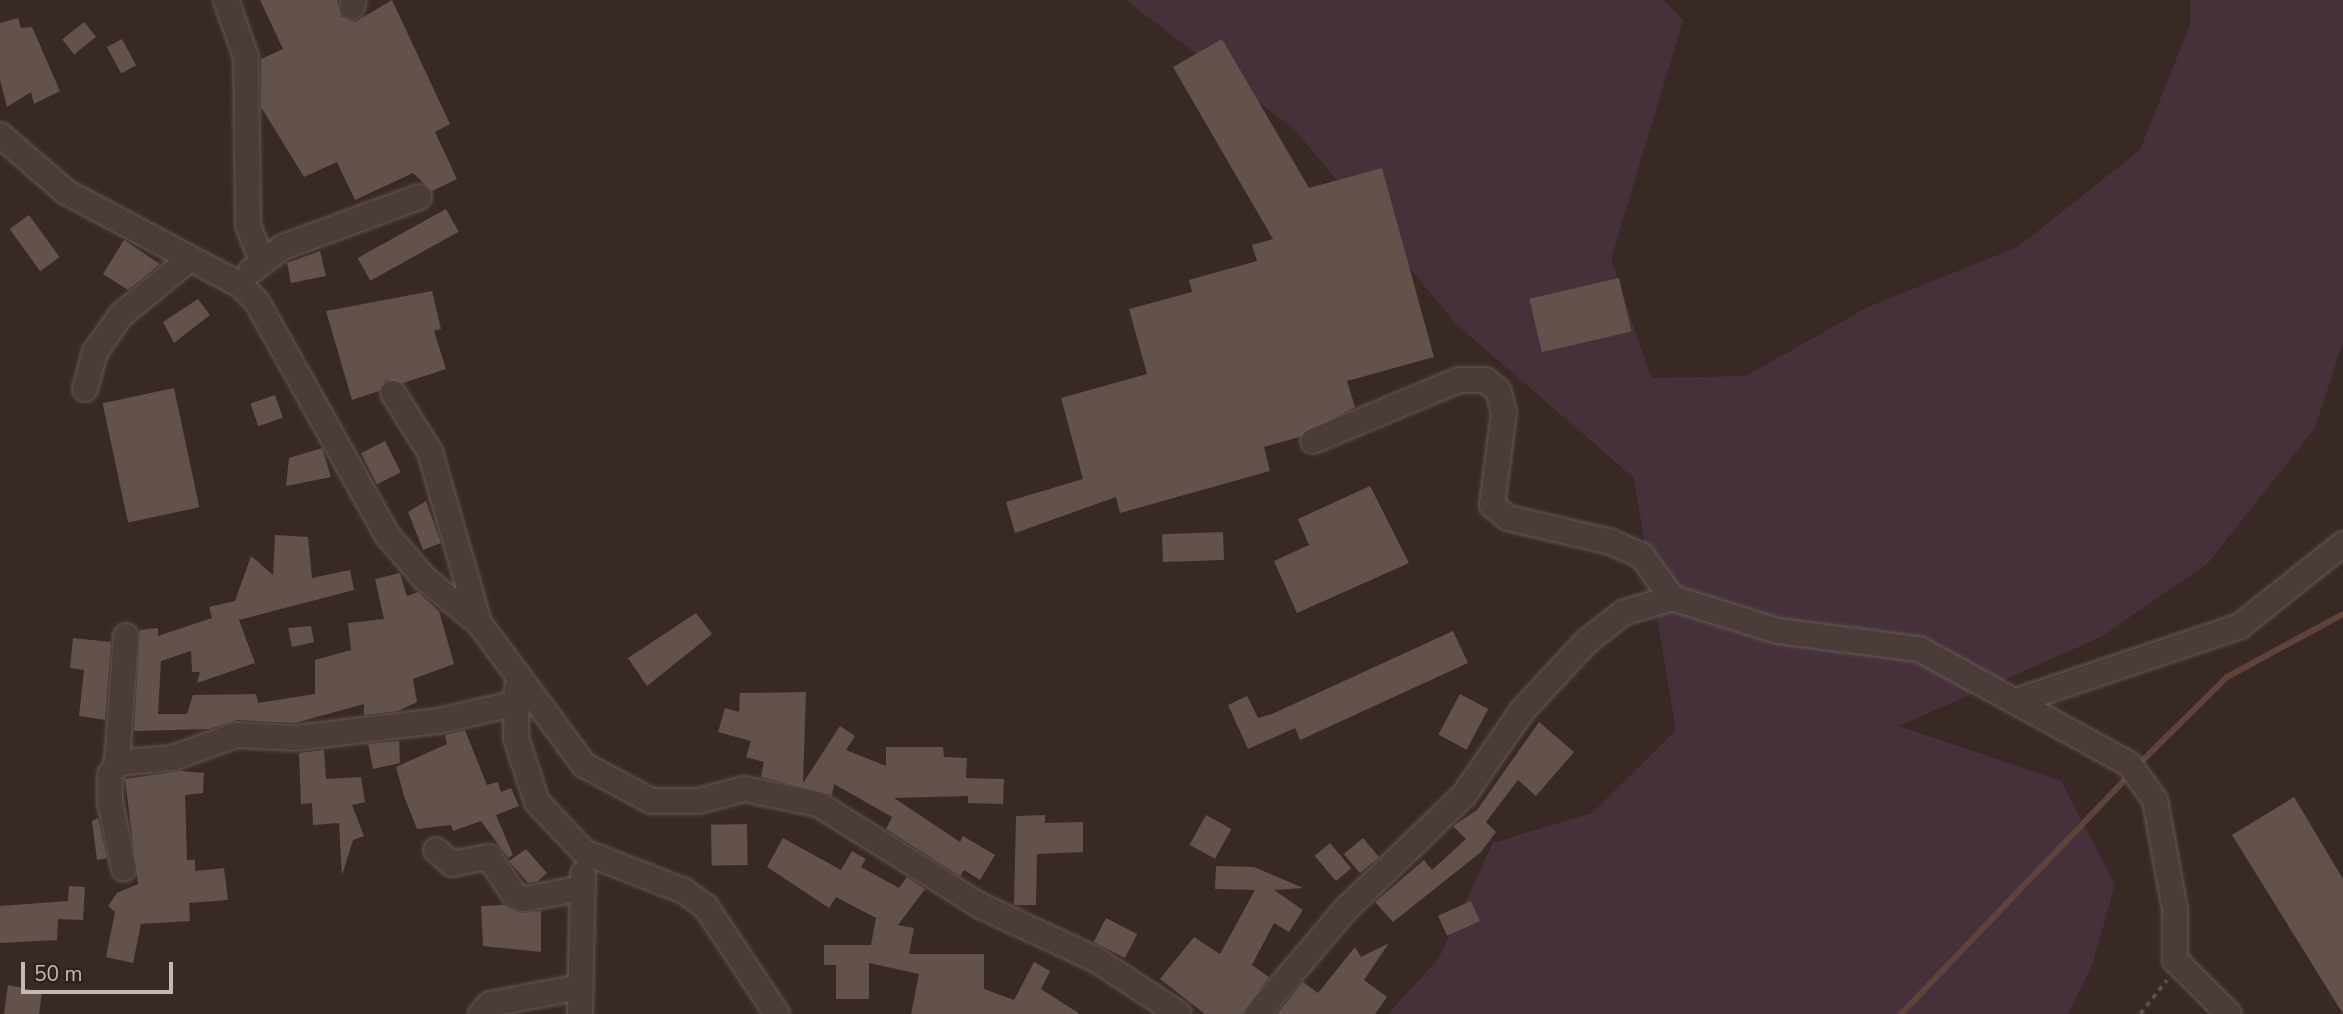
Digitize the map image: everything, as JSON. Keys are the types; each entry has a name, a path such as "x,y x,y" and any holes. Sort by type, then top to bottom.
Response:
{"street":[{"path":"226,0 246,57 245,188 248,225 261,259"},
{"path":"0,135 66,192 187,261 242,286 263,310 388,536 408,563 479,623 583,765 619,790 651,801 699,801 744,789 818,804 979,905 1095,959 1179,1014"},
{"path":"242,286 261,259 419,197"},
{"path":"85,389 96,352 121,315 187,261"},
{"path":"1313,441 1459,380 1485,380 1498,390 1504,412 1492,505 1508,518 1611,542 1642,556 1672,598"},
{"path":"393,393 430,452 479,623"},
{"path":"2019,701 2240,626 2343,544"},
{"path":"1258,1014 1347,908 1464,795 1522,711 1586,642 1623,613 1672,598 1778,631 1919,649 2019,701 2129,764 2147,782 2175,910 2175,960 2230,1014"},
{"path":"124,869 110,802 110,775 117,763 126,636"},
{"path":"517,673 516,738 530,789 584,852 684,891 706,907 777,1014"},
{"path":"117,763 173,758 236,735 296,738 439,721 517,703"},
{"path":"436,850 452,864 489,857 515,897 524,899 583,888"},
{"path":"580,1014 584,852"},
{"path":"481,1014 490,1004 580,987"}],"path":[{"path":"2140,1014 2175,960"}],"shaded area":[{"path":"1126,0 1663,0 1683,20 1611,259 1651,378 1746,376 1868,307 2018,247 2140,150 2190,25 2190,0 2343,0 2343,341 2315,428 2208,563 2101,637 1899,726 2061,781 2115,884 2092,966 2068,1014 1388,1014 1439,958 1493,843 1592,813 1676,730 1634,478 1456,324 1296,131"}],"building":[{"path":"260,0 337,0 341,17 355,22 392,0 450,124 435,132 457,179 432,191 413,173 355,200 337,162 304,177 261,107 261,59 283,49"},
{"path":"18,18 21,28 32,27 60,91 34,104 31,92 7,107 0,80 0,23"},
{"path":"84,22 96,37 74,54 62,40"},
{"path":"122,39 136,65 121,73 107,47"},
{"path":"1222,39 1309,188 1382,168 1434,357 1347,381 1355,407 1299,437 1264,447 1270,471 1120,513 1116,497 1015,533 1006,502 1083,479 1061,398 1147,374 1129,309 1192,292 1189,280 1257,261 1252,245 1273,239 1173,67"},
{"path":"446,209 459,232 370,281 358,258"},
{"path":"29,215 60,257 40,271 10,229"},
{"path":"124,240 160,264 128,290 103,274"},
{"path":"320,251 326,276 291,283 287,263"},
{"path":"1619,278 1631,332 1542,352 1529,299"},
{"path":"432,291 441,329 434,331 446,369 403,383 386,380 379,391 352,400 326,311"},
{"path":"198,299 210,315 174,343 163,322"},
{"path":"174,388 199,507 128,523 103,403"},
{"path":"275,395 283,418 258,426 250,403"},
{"path":"385,441 401,472 377,484 361,453"},
{"path":"322,448 331,477 286,486 289,458"},
{"path":"1370,486 1409,563 1297,613 1274,561 1309,545 1298,519"},
{"path":"426,501 441,543 423,550 408,512"},
{"path":"1223,532 1224,560 1163,562 1162,534"},
{"path":"275,535 308,537 312,578 350,570 354,590 239,620 255,663 197,683 200,672 192,672 191,651 161,661 158,714 187,714 193,695 256,694 258,703 315,694 315,660 351,650 348,623 384,619 375,579 400,573 407,596 418,592 439,611 454,664 413,679 417,702 398,711 364,715 364,704 295,723 237,720 209,729 134,731 140,630 158,628 158,636 212,618 209,607 235,601 251,556 273,575"},
{"path":"696,613 712,634 647,686 628,658"},
{"path":"311,626 314,642 292,647 288,628"},
{"path":"1453,631 1468,663 1300,740 1295,728 1248,749 1228,705 1247,696 1258,718 1272,714"},
{"path":"73,638 111,642 105,720 79,716 84,670 70,668"},
{"path":"806,692 803,783 840,726 855,736 846,750 886,766 886,747 943,747 944,757 967,758 966,778 1004,779 1003,804 968,803 968,796 894,798 960,842 963,836 995,855 980,880 964,870 960,876 886,829 892,817 834,784 832,795 761,777 764,762 746,757 751,741 718,732 725,708 739,712 740,693"},
{"path":"1460,694 1488,709 1467,750 1438,735"},
{"path":"1539,722 1574,752 1536,796 1518,780 1486,822 1496,832 1481,852 1393,922 1375,902 1424,860 1432,870 1466,839 1453,826 1477,810"},
{"path":"465,730 487,785 498,782 501,792 511,788 519,806 496,815 513,855 508,858 481,821 453,831 451,825 417,829 404,796 396,767 447,744 445,735"},
{"path":"399,741 400,763 373,769 368,744"},
{"path":"324,750 326,779 361,777 365,802 352,805 364,836 353,840 342,875 339,823 313,825 312,803 301,804 299,753"},
{"path":"181,771 204,773 203,793 185,795 187,860 195,860 195,871 224,868 228,900 189,903 190,921 141,924 133,963 106,957 115,912 108,906 117,893 138,884 125,779"},
{"path":"2294,797 2343,879 2343,1014 2232,835"},
{"path":"1045,815 1045,823 1083,822 1083,852 1037,854 1036,905 1014,905 1016,816"},
{"path":"1206,815 1231,829 1215,859 1190,845"},
{"path":"98,818 107,858 97,860 92,821"},
{"path":"747,824 748,865 712,866 711,825"},
{"path":"783,838 841,870 852,851 866,859 861,867 899,888 907,877 925,889 898,925 914,928 909,954 984,954 984,989 1014,1000 1034,962 1050,971 1041,989 1080,1014 911,1014 919,974 869,963 869,999 836,999 836,965 824,965 824,945 871,945 876,918 836,897 829,908 767,867"},
{"path":"1363,838 1379,857 1360,873 1344,854"},
{"path":"1330,843 1351,868 1336,881 1315,856"},
{"path":"526,849 547,873 538,881 528,883 509,861"},
{"path":"1216,866 1254,867 1303,888 1274,890 1303,910 1289,932 1274,923 1252,965 1269,977 1242,1014 1205,1014 1160,979 1194,937 1220,954 1255,890 1215,889"},
{"path":"69,886 85,887 83,920 58,919 57,940 0,943 0,906 68,901"},
{"path":"1471,901 1480,921 1447,936 1438,916"},
{"path":"503,905 520,913 541,911 541,952 483,946 481,906"},
{"path":"1106,918 1137,934 1125,958 1094,942"},
{"path":"1389,943 1364,980 1387,997 1375,1014 1277,1014 1303,982 1318,993 1355,947 1361,957"},
{"path":"8,985 42,992 39,1014 4,1014"}],"waterway":[{"path":"2136,767 2227,677 2343,614"},
{"path":"1901,1014 2129,775"}]}
